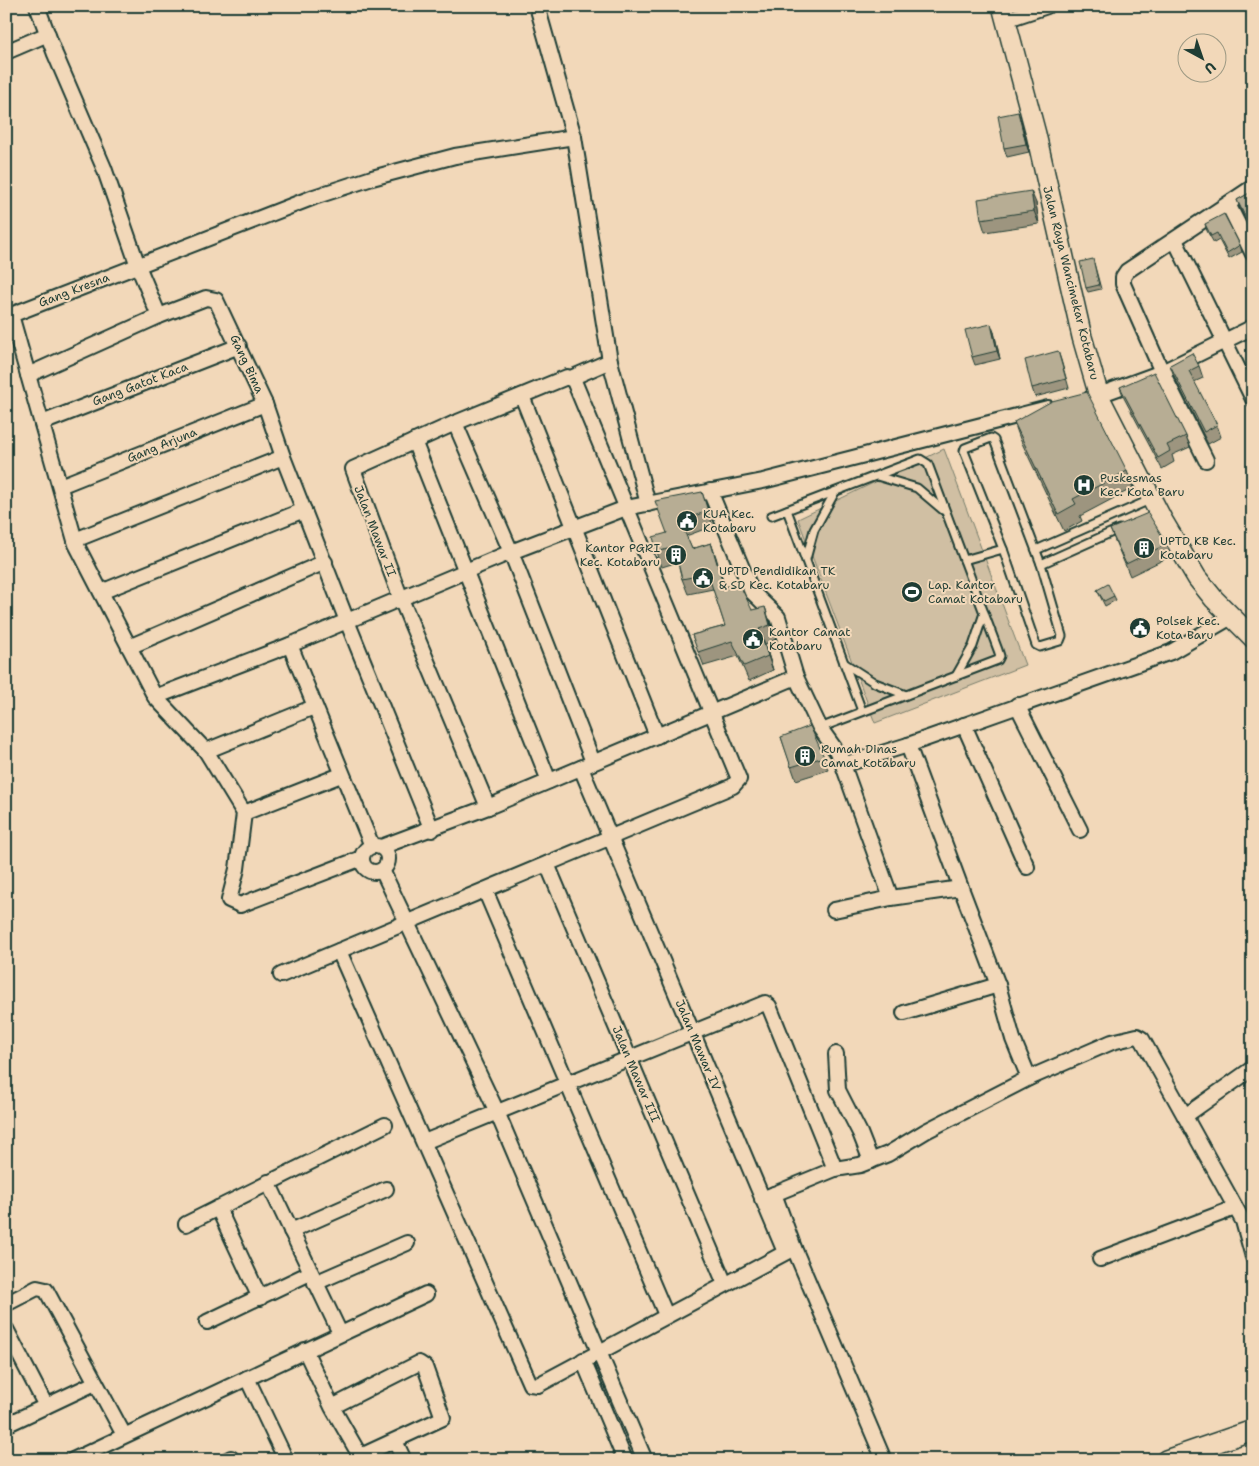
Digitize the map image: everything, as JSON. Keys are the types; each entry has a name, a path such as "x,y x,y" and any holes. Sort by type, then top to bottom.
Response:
{"street":[{"path":"37,6 104,168 138,266 159,316"},
{"path":"537,6 574,137 610,361 648,504"},
{"path":"1004,13 1047,6"},
{"name":"Jalan Raya Wancimekar Kotabaru","path":"1004,13 1036,134 1082,337 1090,398 1153,508 1197,578 1214,599 1253,638"},
{"path":"6,52 48,34"},
{"name":"Gang Kresna","path":"28,375 11,315 314,198 372,178 455,156 574,137"},
{"path":"1206,460 1162,372 1123,284 1123,277 1127,272 1253,187"},
{"path":"1228,204 1253,254"},
{"path":"1175,240 1253,399"},
{"name":"Gang Bima","path":"28,375 159,316 212,298 216,300 265,404 283,457 347,621 432,830"},
{"path":"1090,398 1162,372 1253,328"},
{"name":"Gang Gatot Kaca","path":"42,422 239,346"},
{"path":"549,781 414,441 610,361"},
{"path":"28,375 75,540 155,697 206,751 244,814 237,869 229,896 233,903 240,905 362,858"},
{"path":"281,975 611,838 737,783 739,779 571,378"},
{"path":"522,396 657,736"},
{"name":"Gang Arjuna","path":"60,486 265,404"},
{"path":"155,697 290,645 511,552 626,508 762,481 1063,405"},
{"name":"Jalan Mawar IV","path":"455,423 511,552 611,838 692,1031 768,1197 789,1250 884,1460"},
{"name":"Jalan Mawar II","path":"401,599 353,469 414,441"},
{"path":"75,540 283,457"},
{"path":"710,491 752,592 778,617 796,677 820,728 845,763"},
{"path":"101,592 304,510"},
{"path":"129,647 325,562"},
{"path":"401,599 488,807"},
{"path":"890,898 842,768 845,763 908,745 1171,652 1233,616"},
{"path":"290,645 341,775 376,846 387,853 387,863 382,870 373,872 365,868 362,858 364,851 376,846 432,830 796,677"},
{"path":"1017,705 1080,830"},
{"path":"206,751 314,707"},
{"path":"964,725 1027,867"},
{"path":"908,745 998,985 1013,1040 1029,1078"},
{"path":"244,814 341,775"},
{"name":"Jalan Mawar III","path":"547,864 725,1284"},
{"path":"382,870 497,1112 645,1460"},
{"path":"834,910 890,898 961,888"},
{"path":"485,890 666,1315"},
{"path":"339,951 530,1384 538,1385 789,1250"},
{"path":"904,1013 998,985"},
{"path":"424,1142 759,1003 765,1003 769,1006 835,1169"},
{"path":"768,1197 835,1169 871,1161 888,1154 926,1131 1029,1078 1112,1042 1138,1036 1185,1116 1246,1229 1253,1257"},
{"path":"836,1054 838,1090 860,1132 871,1161"},
{"path":"1185,1116 1253,1068"},
{"path":"186,1224 385,1125"},
{"path":"268,1182 312,1278 340,1333"},
{"path":"291,1231 386,1189"},
{"path":"218,1208 260,1298"},
{"path":"1100,1259 1235,1208"},
{"path":"208,1322 260,1298 407,1243"},
{"path":"6,1304 37,1288 46,1290 124,1435"},
{"path":"73,1460 426,1294"},
{"path":"6,1329 46,1406"},
{"path":"305,1350 332,1407 359,1454 362,1455 395,1441 443,1418 423,1364 419,1363 332,1407"},
{"path":"582,1360 625,1460"},
{"path":"246,1378 286,1460"},
{"path":"6,1425 95,1383"},
{"path":"1166,1460 1253,1430"},
{"path":"395,1441 404,1460"}],"lane":[{"path":"991,438 994,440 1041,564 1062,638 1052,644 1040,648 1036,644 1002,549 964,450 991,438"},
{"path":"771,516 920,459 927,461 1000,656 998,660 820,728"},
{"path":"877,476 917,488 938,503 947,514"},
{"path":"806,559 814,530 835,492"},
{"path":"1036,550 1153,508"},
{"path":"787,510 862,711"},
{"path":"1041,564 1122,527"},
{"path":"964,560 1002,549"},
{"path":"956,676 973,646 984,613"},
{"path":"843,663 875,683 906,695"}],"shaded area":[{"name":"Lap. Kantor Camat Kotabaru","path":"944,449 1025,665 875,723 798,519"}],"building":[{"path":"1018,112 1026,144 1004,148 998,116"},
{"path":"1031,191 1034,211 981,219 978,199"},
{"path":"1253,191 1253,218 1247,220 1237,200"},
{"path":"1224,214 1240,245 1227,253 1217,233 1211,236 1205,224"},
{"path":"1093,259 1099,285 1086,288 1080,262"},
{"path":"991,324 997,351 972,357 965,330"},
{"path":"1058,351 1066,379 1032,388 1025,360"},
{"path":"1192,353 1199,366 1189,371 1217,425 1204,432 1170,365"},
{"path":"1154,372 1186,436 1167,445 1170,451 1158,458 1120,387"},
{"path":"1087,392 1127,471 1073,499 1076,504 1058,514 1014,422 1052,401"},
{"path":"702,492 708,511 680,521 692,549 711,543 724,587 739,583 752,610 765,607 770,625 759,629 768,656 744,666 732,641 698,652 692,635 725,626 708,574 682,579 674,547 657,552 653,537 667,533 655,501"},
{"name":"UPTD KB Kec. Kotabaru","path":"1148,513 1167,544 1126,564 1110,529"},
{"path":"1108,584 1114,596 1104,601 1097,590"},
{"path":"810,726 824,757 791,767 781,737"}],"place":[{"name":"Puskesmas Kec. Kota Baru","path":"1084,485"},
{"name":"KUA Kec. Kotabaru","path":"687,521"},
{"name":"UPTD KB Kec. Kotabaru","path":"1144,548"},
{"name":"Kantor PGRI Kec. Kotabaru","path":"676,555"},
{"name":"UPTD Pendidikan TK & SD Kec. Kotabaru","path":"703,578"},
{"name":"Lap. Kantor Camat Kotabaru","path":"912,592"},
{"name":"Polsek Kec. Kota Baru","path":"1140,628"},
{"name":"Kantor Camat Kotabaru","path":"753,639"},
{"name":"Rumah Dinas Camat Kotabaru","path":"805,756"}]}
